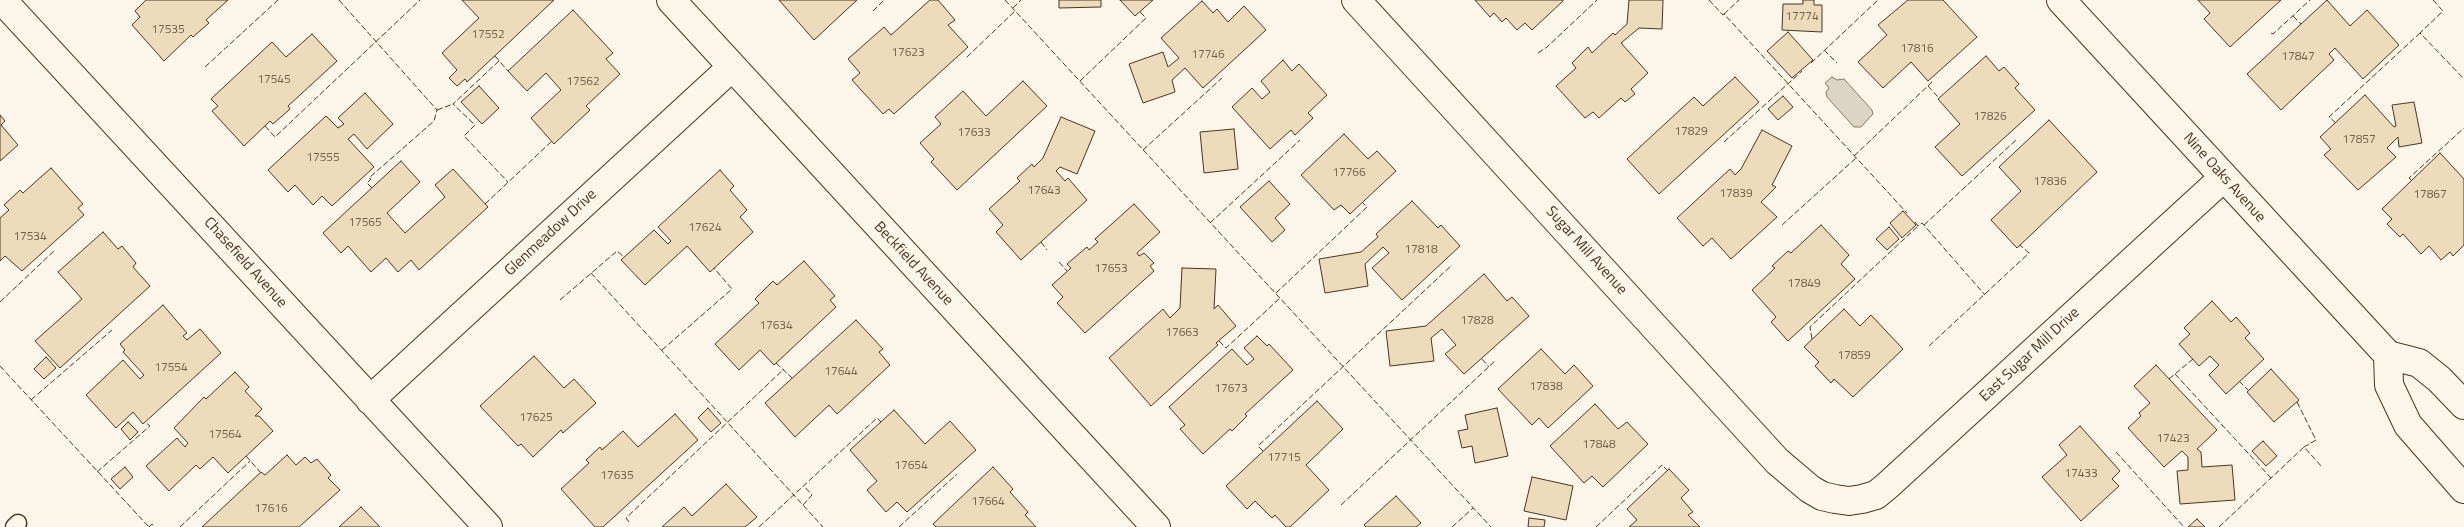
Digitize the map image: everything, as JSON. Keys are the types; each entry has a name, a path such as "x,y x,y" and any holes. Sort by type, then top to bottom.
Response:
{"street":[{"name":"Chasefield Avenue","path":"2,0 488,527"},
{"name":"Beckfield Avenue","path":"671,0 1156,527"},
{"name":"Sugar Mill Avenue","path":"1356,0 1777,461 1808,488 1822,496"},
{"name":"Nine Oaks Avenue","path":"2061,0 2388,355"},
{"name":"Glenmeadow Drive","path":"370,400 732,67"},
{"name":"East Sugar Mill Drive","path":"1822,496 1849,501 1876,495 2223,178"},
{"path":"2464,405 2439,379 2419,363 2388,355 2389,385 2408,425 2464,489"}],"shaded area":[{"path":"1832,77 1837,80 1844,79 1872,110 1873,114 1861,127 1854,127 1827,97 1826,92 1829,88 1825,83"}],"building":[{"path":"146,0 228,0 206,20 209,23 193,37 191,35 164,61 132,25 140,17 135,11"},
{"path":"462,0 554,0 467,82 465,79 457,86 449,78 457,70 442,53 479,18"},
{"path":"779,0 857,0 814,40"},
{"path":"930,0 938,0 955,20 948,25 968,47 894,114 889,109 883,114 852,80 860,73 848,59 884,27 891,35"},
{"path":"1059,0 1101,0 1101,7 1059,8"},
{"path":"1120,0 1153,0 1135,16"},
{"path":"1475,0 1563,1 1532,30 1525,23 1517,30 1506,18 1502,22 1494,13 1490,17"},
{"path":"1629,0 1663,0 1662,29 1639,28 1621,43 1648,73 1631,89 1635,94 1625,102 1621,98 1599,118 1593,112 1585,118 1556,86 1576,68 1572,63 1588,47 1592,53 1613,33 1615,35 1627,24"},
{"path":"1803,0 1814,0 1814,5 1822,5 1822,32 1782,30 1783,4 1803,4"},
{"path":"1908,0 1943,0 1977,37 1928,81 1911,62 1883,88 1858,62 1887,35 1878,25"},
{"path":"2198,0 2281,0 2230,47 2204,19 2210,13"},
{"path":"2327,0 2350,26 2367,10 2399,45 2363,79 2335,48 2329,54 2334,60 2281,110 2247,74"},
{"path":"1202,1 1213,13 1217,9 1228,22 1244,6 1266,30 1203,88 1185,68 1172,80 1175,92 1143,103 1129,64 1163,52 1168,67 1179,58 1161,38"},
{"path":"573,10 613,53 606,59 620,74 586,106 590,110 554,144 531,118 561,90 546,73 527,91 508,71"},
{"path":"1788,32 1813,60 1792,78 1767,51"},
{"path":"312,34 337,61 288,106 290,109 273,124 270,121 244,146 212,111 218,106 211,99 272,42 286,57"},
{"path":"1986,56 1999,71 2004,67 2019,84 2015,88 2035,110 1962,176 1935,147 1960,124 1938,99"},
{"path":"1283,60 1292,71 1299,64 1327,95 1308,113 1313,118 1295,135 1291,130 1270,149 1232,107 1252,88 1262,99 1270,92 1261,81"},
{"path":"1735,77 1759,102 1659,194 1627,159 1694,97 1703,106"},
{"path":"1023,81 1047,106 957,190 931,162 934,159 920,143 941,124 935,117 963,91 986,116"},
{"path":"479,86 499,108 482,124 461,102"},
{"path":"365,93 393,124 367,149 354,134 348,139 374,167 332,206 322,196 313,205 295,185 288,192 268,170 326,116 338,128 344,124 338,118"},
{"path":"2365,95 2394,127 2396,126 2392,105 2414,102 2422,143 2399,147 2398,137 2387,148 2396,157 2358,190 2324,155 2331,149 2320,137"},
{"path":"1783,96 1793,107 1778,120 1768,109"},
{"path":"0,115 5,121 1,125 18,145 0,161"},
{"path":"1061,117 1095,131 1077,174 1060,167 1056,171 1065,181 1068,178 1087,200 1021,260 996,232 1003,225 989,209 1020,181 1017,178 1032,164 1034,167 1043,158"},
{"path":"2049,120 2097,172 2017,248 1991,220 2021,191 1999,167"},
{"path":"1234,129 1238,169 1204,173 1200,132"},
{"path":"1762,130 1792,146 1772,185 1776,187 1761,202 1777,217 1731,259 1712,238 1703,246 1677,218 1730,169 1735,175 1741,169"},
{"path":"1344,134 1368,159 1377,151 1396,171 1350,214 1341,205 1334,210 1301,175"},
{"path":"2440,153 2464,179 2464,245 2453,256 2450,252 2441,260 2429,246 2421,254 2403,234 2400,237 2387,224 2392,219 2382,209"},
{"path":"401,161 420,182 387,213 405,233 445,197 435,185 453,169 488,207 419,270 411,260 398,272 386,258 371,272 348,246 341,253 323,233"},
{"path":"51,168 83,204 78,208 84,215 22,271 5,256 0,261 0,218 9,210 4,205 20,190 23,193"},
{"path":"720,170 734,186 730,190 747,210 740,217 753,232 710,272 687,246 645,285 621,260 654,230 668,244 671,241 658,227"},
{"path":"1269,181 1290,204 1275,218 1285,230 1272,242 1240,207"},
{"path":"1412,201 1438,228 1441,225 1460,246 1402,300 1372,268 1389,253 1383,247 1365,264 1368,286 1325,293 1319,259 1361,252 1378,237 1376,234"},
{"path":"1134,204 1160,232 1137,253 1139,256 1144,253 1154,263 1150,266 1154,271 1085,333 1057,303 1063,297 1052,285 1071,268 1067,264 1087,247 1089,250 1098,242 1095,239"},
{"path":"1903,211 1916,225 1902,238 1890,223"},
{"path":"1821,225 1849,255 1841,264 1855,279 1788,341 1771,322 1776,317 1752,290 1775,268 1772,266 1788,251 1791,253"},
{"path":"1889,227 1899,239 1887,250 1876,239"},
{"path":"103,232 118,249 122,246 136,263 133,267 150,286 60,368 35,341 82,299 58,272"},
{"path":"804,261 835,296 830,300 836,307 774,365 760,350 739,370 715,344 759,303 755,299 773,281 777,285"},
{"path":"1182,268 1216,269 1214,309 1218,305 1236,326 1151,406 1109,358 1163,309 1170,318 1180,308"},
{"path":"1484,274 1507,301 1512,297 1529,316 1464,374 1445,354 1456,345 1442,329 1431,338 1434,361 1390,366 1386,331 1426,326"},
{"path":"2212,301 2231,322 2236,317 2250,333 2245,338 2264,359 2226,394 2209,375 2219,365 2210,356 2199,366 2179,344 2190,334 2184,328"},
{"path":"163,305 187,333 183,336 187,340 200,329 221,353 143,424 133,412 116,428 86,395 123,360 140,379 144,375 123,352 125,350 120,344"},
{"path":"1844,309 1860,326 1871,315 1903,349 1853,397 1834,379 1831,383 1815,366 1819,362 1804,347"},
{"path":"856,320 883,349 879,352 890,365 837,414 829,405 795,437 765,403"},
{"path":"1257,336 1267,346 1269,344 1293,370 1245,414 1247,416 1232,431 1230,429 1203,454 1180,429 1185,425 1169,407 1232,349 1247,365 1254,359 1244,348"},
{"path":"1541,349 1565,374 1574,365 1593,386 1548,428 1539,418 1532,425 1498,389"},
{"path":"534,356 564,388 574,379 596,403 563,433 561,430 533,457 521,444 518,446 480,406"},
{"path":"46,357 56,368 44,379 34,369"},
{"path":"2156,365 2217,430 2197,449 2201,452 2202,467 2232,465 2235,500 2180,504 2177,471 2188,470 2188,457 2182,451 2164,467 2128,428 2141,416 2139,413 2150,403 2134,386"},
{"path":"2271,369 2299,400 2274,422 2247,392"},
{"path":"235,372 249,387 245,391 262,409 255,416 259,416 273,431 228,473 213,457 200,469 196,465 169,491 146,466 177,438 185,447 188,443 174,428 204,397 206,399"},
{"path":"1317,401 1343,429 1306,465 1329,490 1290,527 1286,527 1275,515 1272,518 1255,501 1247,509 1226,486"},
{"path":"1595,404 1618,429 1627,422 1648,444 1603,487 1592,476 1584,483 1550,446"},
{"path":"708,408 721,423 711,432 698,418"},
{"path":"1497,408 1508,456 1475,463 1472,446 1462,448 1458,431 1468,429 1465,415"},
{"path":"894,410 925,444 950,421 976,450 907,512 897,502 886,512 867,490 877,481 850,450"},
{"path":"675,414 698,440 603,527 595,527 561,489 589,463 586,460 600,447 602,450 623,431 638,447"},
{"path":"128,422 138,432 130,440 121,429"},
{"path":"2080,426 2120,471 2112,479 2119,486 2081,521 2042,477 2067,455 2059,445"},
{"path":"2263,441 2277,456 2266,466 2252,451"},
{"path":"287,455 296,465 305,457 311,463 317,459 331,475 328,478 340,490 299,527 202,527 261,472 265,475"},
{"path":"125,467 133,477 120,489 111,479"},
{"path":"993,467 1013,489 1010,492 1028,512 1025,515 1036,527 936,527 933,524"},
{"path":"1669,469 1689,490 1681,498 1693,512 1688,515 1700,527 1629,527 1637,520 1627,509"},
{"path":"1532,477 1573,486 1566,520 1524,511"},
{"path":"726,484 757,517 745,527 662,527 684,507 692,516"},
{"path":"1396,496 1421,523 1416,527 1366,527 1364,525"},
{"path":"361,507 380,527 339,527"},
{"path":"1529,518 1545,520 1544,527 1528,527"},
{"path":"2197,519 2205,527 2188,527"}],"fence":[{"path":"205,67 278,0"},
{"path":"339,0 437,110"},
{"path":"265,126 275,137 420,0"},
{"path":"873,11 884,0"},
{"path":"1005,0 1491,527"},
{"path":"1013,8 1021,0"},
{"path":"1538,53 1547,47 1597,0"},
{"path":"1709,0 1907,213"},
{"path":"1724,14 1739,0"},
{"path":"1811,63 1878,0"},
{"path":"2271,33 2273,34 2310,0"},
{"path":"2433,0 2443,11 2420,33 2464,79"},
{"path":"967,57 1015,11"},
{"path":"1080,81 1146,18 1140,12"},
{"path":"2293,16 2301,24"},
{"path":"2336,123 2329,117 2420,33"},
{"path":"1824,50 1837,63"},
{"path":"495,56 508,71"},
{"path":"499,61 453,104 475,125 464,136 508,182"},
{"path":"1724,142 1802,71"},
{"path":"1143,150 1222,78"},
{"path":"1854,156 1932,82 1930,80"},
{"path":"1928,86 1939,98"},
{"path":"437,110 453,104"},
{"path":"372,188 367,183 371,179 369,178 434,121 437,110"},
{"path":"2411,180 2409,178 2464,128"},
{"path":"1210,223 1300,140"},
{"path":"1924,225 2016,140"},
{"path":"485,204 552,141"},
{"path":"1782,225 1856,158"},
{"path":"1276,293 1367,207 1363,203"},
{"path":"1915,222 1918,226 1922,223 1985,295"},
{"path":"1812,339 1810,327 1918,226"},
{"path":"1041,242 1047,250"},
{"path":"1929,346 2029,253 2020,245"},
{"path":"0,302 55,250"},
{"path":"560,300 617,251 624,257"},
{"path":"1059,262 1067,271"},
{"path":"1263,451 1258,446 1452,265"},
{"path":"662,350 732,289 714,268"},
{"path":"591,273 823,527"},
{"path":"1219,341 1226,348 1280,298"},
{"path":"31,400 112,330"},
{"path":"1482,359 1489,367"},
{"path":"2169,379 2193,359"},
{"path":"1341,505 1496,360"},
{"path":"776,363 792,378"},
{"path":"0,366 149,527"},
{"path":"629,522 626,518 784,369"},
{"path":"2175,374 2271,478"},
{"path":"2239,381 2248,390"},
{"path":"2297,402 2316,440 2304,447"},
{"path":"759,527 877,418 881,422"},
{"path":"97,472 150,426 145,422"},
{"path":"2219,527 2304,447 2322,467"},
{"path":"2116,452 2184,527"},
{"path":"246,456 261,473"},
{"path":"180,527 250,461"},
{"path":"1596,527 1662,465 1668,471"},
{"path":"899,527 957,474"},
{"path":"803,505 812,495 804,486"},
{"path":"1452,527 1473,508"},
{"path":"149,527 152,524 155,527"}]}
